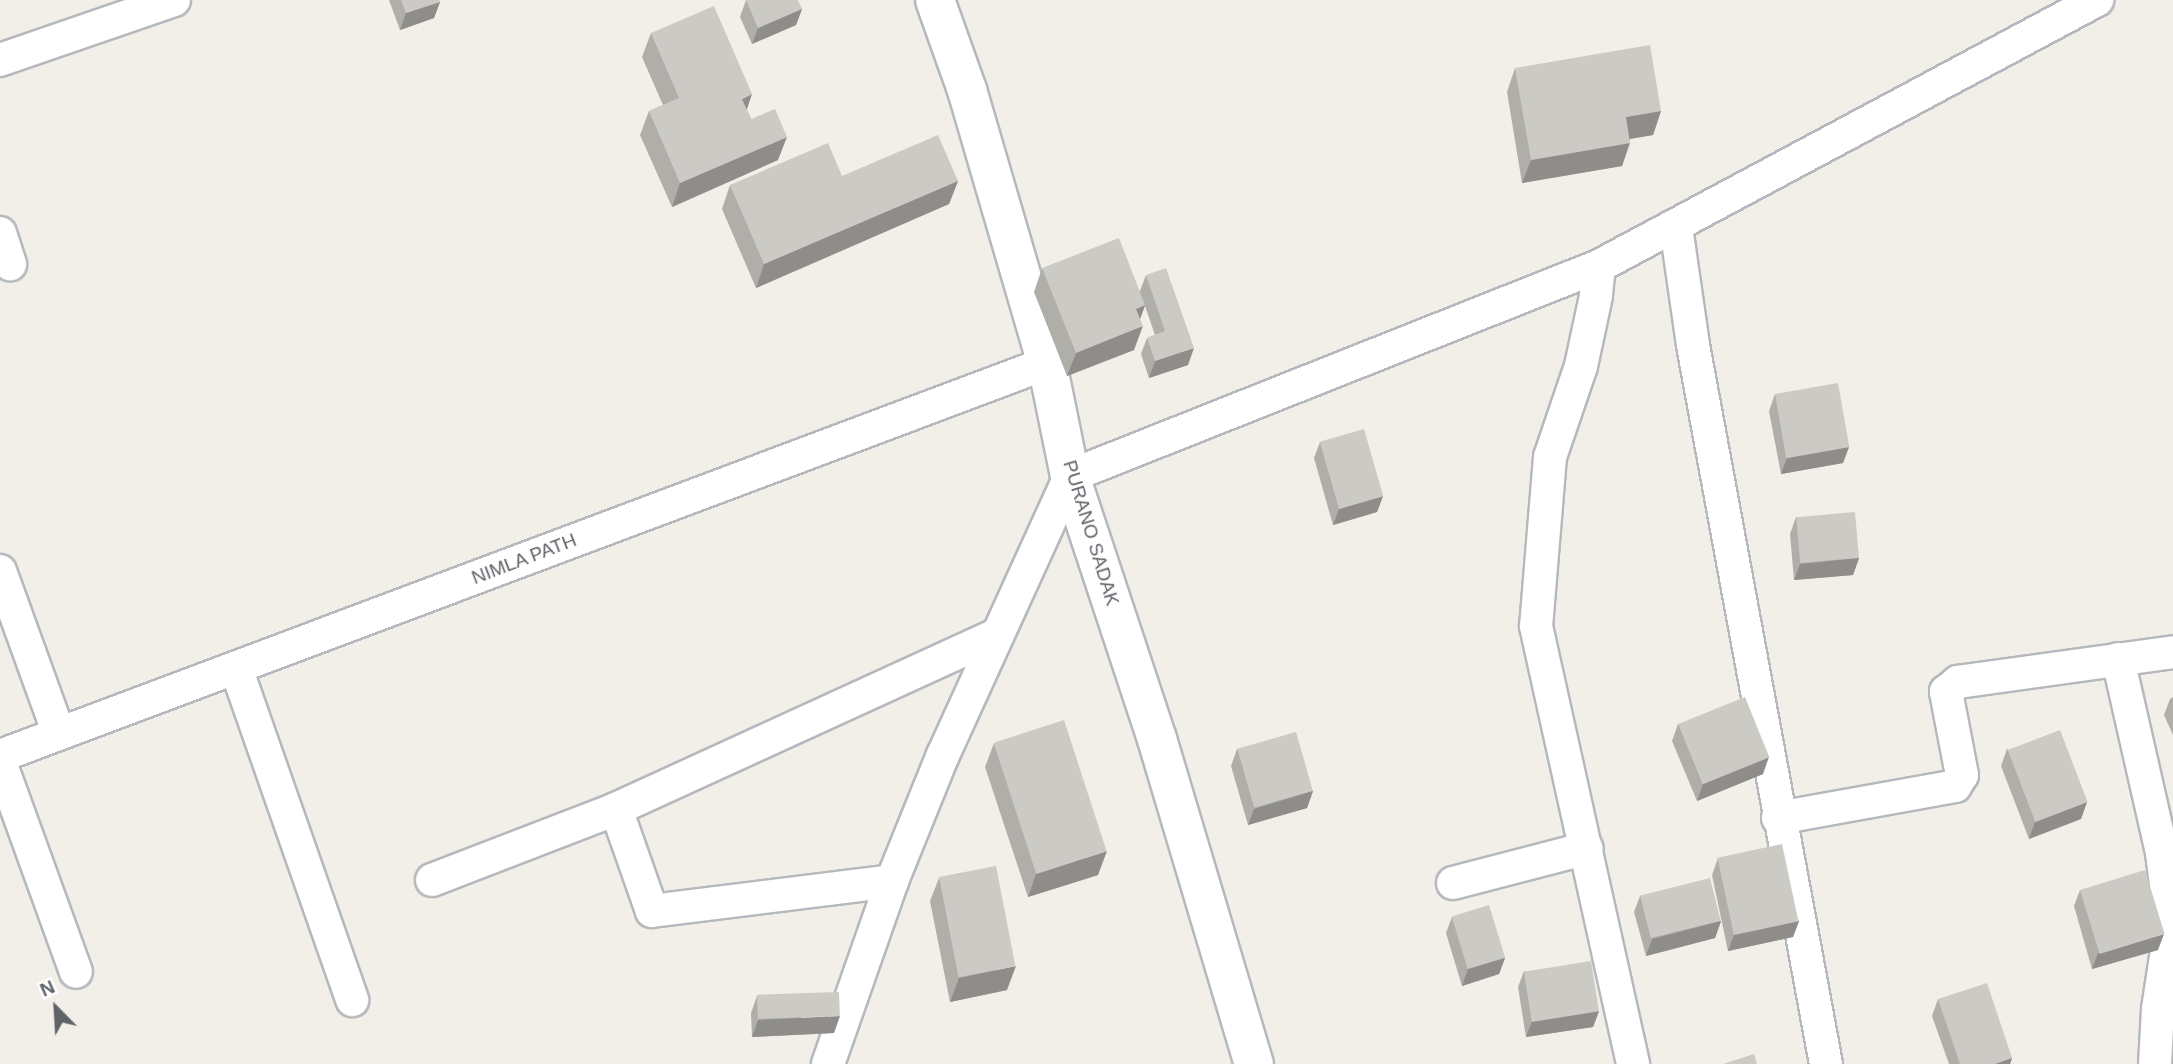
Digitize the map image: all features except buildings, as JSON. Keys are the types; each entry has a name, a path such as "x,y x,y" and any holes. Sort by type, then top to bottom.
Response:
{"main road":[{"name":"PURANO SADAK","path":"935,0 967,90 1047,363 1070,476 1157,739 1254,1064"}],"street":[{"path":"0,60 174,0"},
{"path":"828,1064 892,881 996,635 1070,476 1599,266 2097,0"},
{"path":"1676,227 1693,345 1778,818 1826,1064"},
{"path":"0,233 10,264"},
{"path":"1599,266 1596,296 1581,366 1550,457 1536,626 1633,1064"},
{"name":"NIMLA PATH","path":"0,756 1047,363"},
{"path":"0,571 59,734"},
{"path":"432,880 616,809 996,635"},
{"path":"1778,818 1955,786 1962,775 1946,692 1958,682 2173,652"},
{"path":"2118,659 2162,853 2171,924 2158,1009 2155,1064"},
{"path":"236,667 352,1000"},
{"path":"0,762 76,972"},
{"path":"616,809 652,911 892,881"},
{"path":"1453,883 1587,848"}]}
